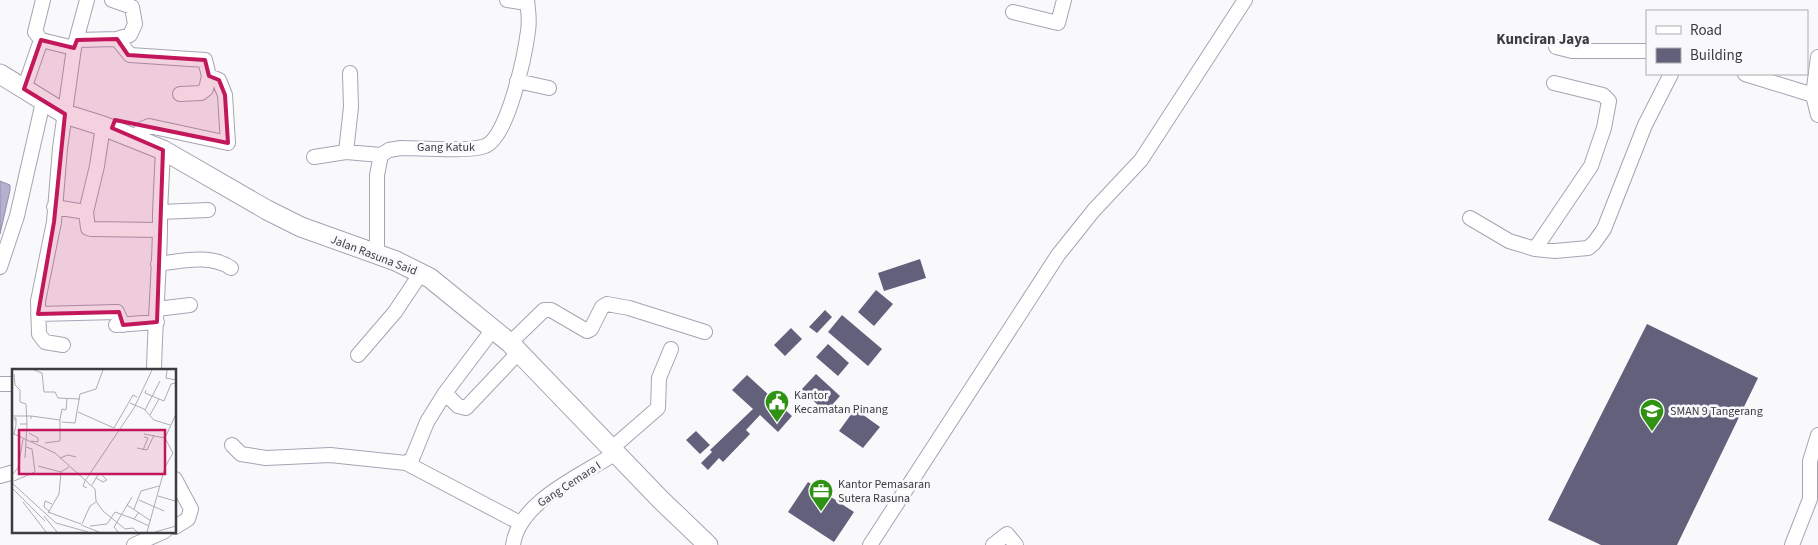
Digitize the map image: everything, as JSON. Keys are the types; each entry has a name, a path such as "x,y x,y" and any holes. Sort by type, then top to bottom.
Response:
{"main road":[{"name":"Jalan Rasuna Said","path":"0,74 65,114 103,126 164,150 292,223 377,253 421,273 494,328 515,347 614,451 708,545"}],"street":[{"path":"43,0 35,32 41,40 76,44 117,39 130,35 135,24 130,5 112,0"},
{"path":"63,345 45,342 39,334 38,301 54,222 54,207 65,114 76,44 87,0"},
{"path":"507,0 527,1"},
{"path":"1013,12 1058,23 1064,0"},
{"path":"870,545 1058,255 1094,210 1141,160 1245,0"},
{"name":"Gang Katuk","path":"381,155 389,150 401,148 484,147 496,138 517,81 529,29 527,1"},
{"path":"117,39 130,55 206,60 209,76 206,89 201,93 180,94"},
{"path":"24,89 41,40"},
{"path":"1556,47 1572,51 1646,51"},
{"path":"1818,57 1813,95 1818,115"},
{"path":"346,152 350,107 350,73"},
{"path":"1470,218 1509,241 1535,249 1581,250 1594,243 1604,230 1645,125 1670,75"},
{"path":"1748,75 1813,95"},
{"path":"136,138 142,128 149,126 228,143 222,86 219,80 209,76"},
{"path":"517,81 549,88"},
{"path":"1535,249 1591,166 1604,128 1609,100 1603,95 1554,83"},
{"path":"0,267 17,216 43,102"},
{"path":"103,126 96,174 86,212 88,228 91,230 160,230"},
{"path":"154,369 157,316 156,292 164,150"},
{"path":"314,157 346,152 381,155 377,175 377,253"},
{"path":"54,207 86,212"},
{"path":"160,212 208,210"},
{"path":"158,264 212,260 224,263 232,268"},
{"path":"358,355 395,312 421,273"},
{"path":"445,393 458,406 466,408 544,310 551,310 587,331 602,307 607,304 629,308 705,332"},
{"path":"38,314 117,312 118,325 157,316 190,305"},
{"path":"406,463 412,459 427,422 445,393 494,328"},
{"name":"Gang Cemara I","path":"513,545 520,523 529,510 614,451 658,408 659,378 671,349"},
{"path":"1792,545 1810,499 1814,481 1811,450 1818,435"},
{"path":"232,445 241,454 266,458 330,455 406,463 520,523"},
{"path":"176,481 192,508 188,519 176,526"},
{"path":"134,545 163,532"},
{"path":"993,545 1006,534 1016,545"}],"highlighted area":[{"path":"117,39 128,55 205,60 209,76 219,80 225,95 228,143 115,120 112,128 163,150 157,322 123,325 119,312 38,314 54,222 65,114 24,89 41,40 74,48 77,40"}],"shaded area":[{"path":"0,181 10,185 10,190 0,234"}],"building":[{"path":"920,259 926,278 884,291 878,273"},
{"path":"876,290 893,304 874,326 858,312"},
{"path":"825,310 832,317 817,333 809,327"},
{"path":"842,315 882,349 868,366 828,332"},
{"name":"SMAN 9 Tangerang","path":"1647,324 1758,378 1677,545 1601,545 1548,520"},
{"path":"791,328 802,339 785,356 774,345"},
{"path":"828,344 849,363 838,376 816,357"},
{"path":"816,374 840,396 826,412 801,390"},
{"name":"Kantor Kecamatan Pinang","path":"747,375 792,416 778,432 760,415 746,430 750,434 723,462 719,458 708,470 701,463 712,452 710,450 753,409 732,390"},
{"path":"855,409 880,427 863,448 839,431"},
{"path":"696,431 710,445 700,454 686,440"},
{"name":"Kantor Pemasaran Sutera Rasuna","path":"808,482 854,512 834,542 788,512"}],"place":[{"name":"Kantor Kecamatan Pinang","path":"777,423"},
{"name":"SMAN 9 Tangerang","path":"1652,432"},
{"name":"Kantor Pemasaran Sutera Rasuna","path":"821,512"}],"district":[{"name":"Kunciran Jaya","path":"1543,39"}]}
